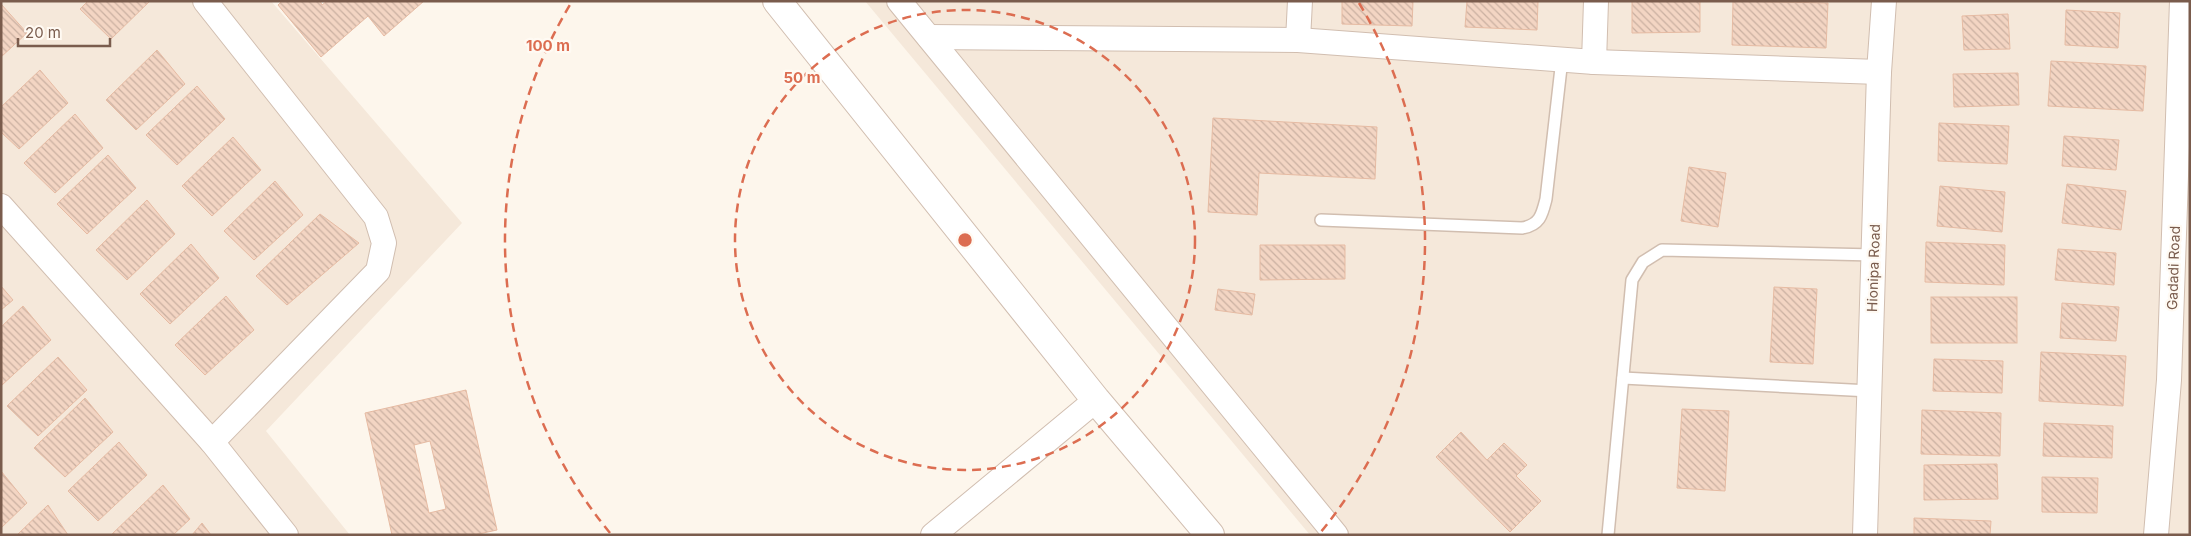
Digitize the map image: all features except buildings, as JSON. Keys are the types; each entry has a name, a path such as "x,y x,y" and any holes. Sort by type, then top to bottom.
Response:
{"street":[{"path":"205,1 376,217 384,243 378,272 212,442"},
{"path":"777,1 1096,400 1210,535"},
{"path":"899,1 1336,535"},
{"path":"1298,40 1300,1"},
{"path":"1594,62 1596,1"},
{"name":"Hionipa Road","path":"1865,535 1879,72 1884,1"},
{"name":"Gadadi Road","path":"2156,535 2180,380 2183,194 2182,1"},
{"path":"929,37 1298,40 1594,62 1879,72"},
{"path":"1,206 212,442 286,535"},
{"path":"933,535 1096,400"}],"lane":[{"path":"1321,220 1522,228 1536,224 1541,218 1546,199 1562,59"},
{"path":"1608,535 1632,280 1643,262 1662,250 1874,255"},
{"path":"1623,378 1870,391"}],"shaded area":[{"path":"1,1 271,1 462,223 266,431 350,535 1,535"},
{"path":"865,1 2190,1 2190,535 1310,535"}]}
